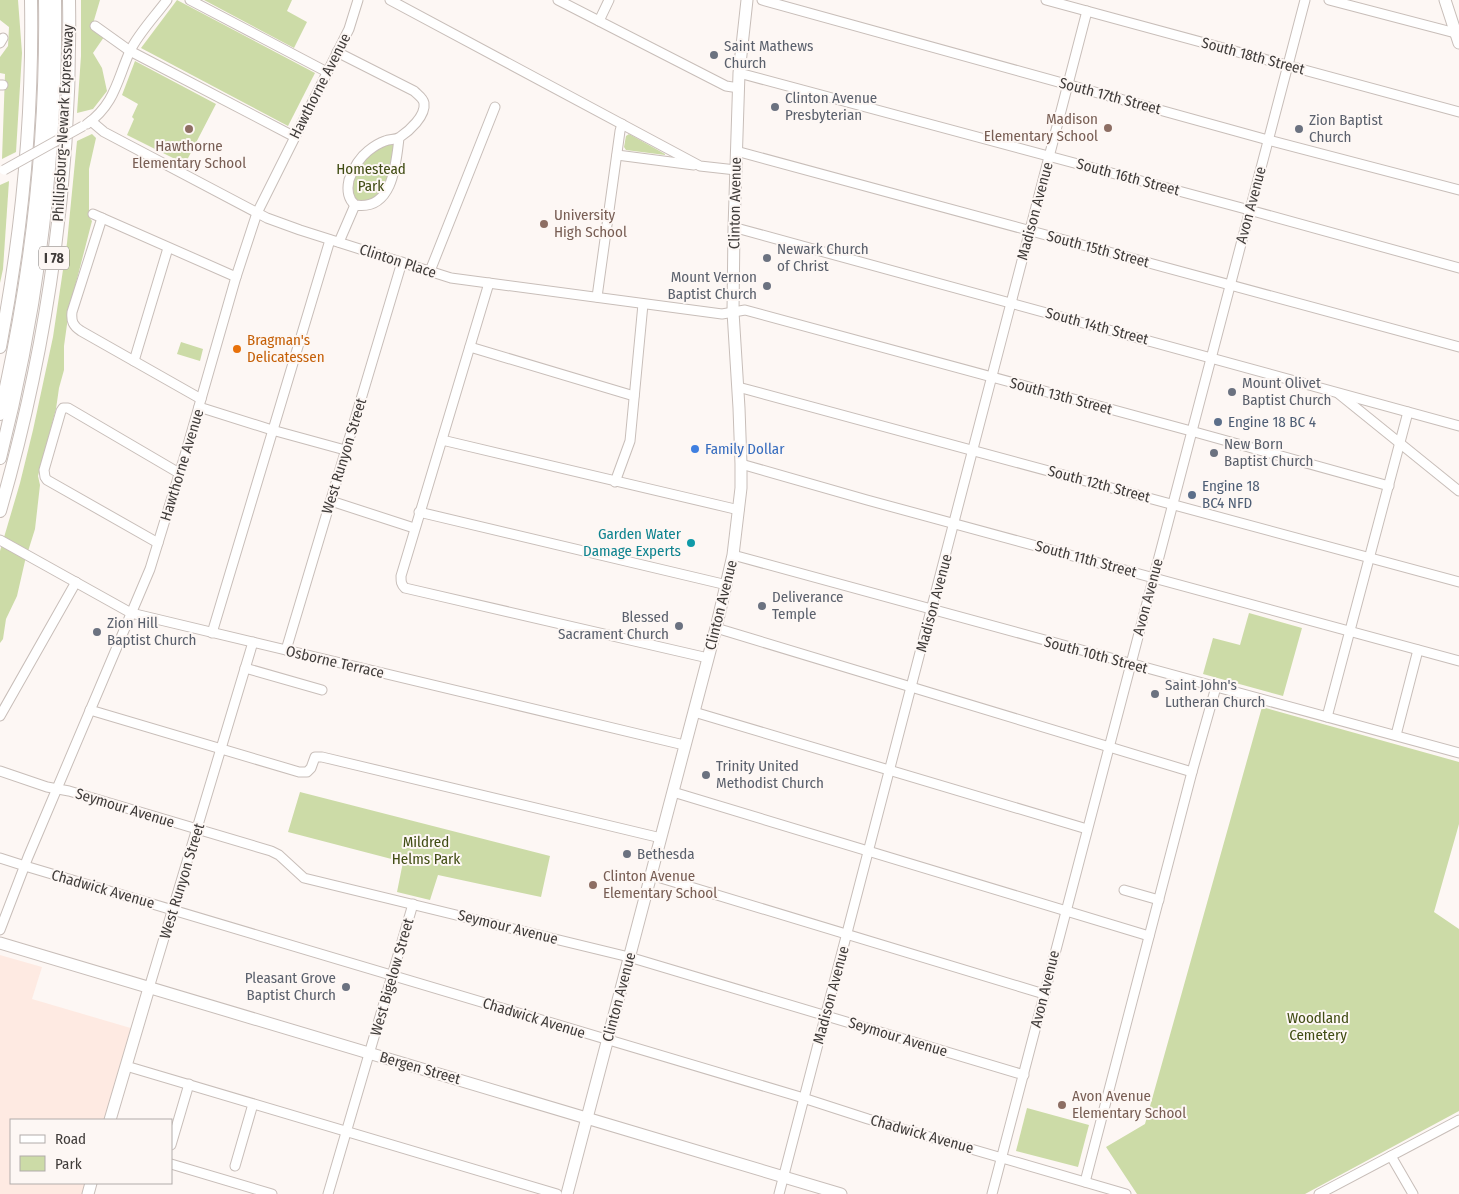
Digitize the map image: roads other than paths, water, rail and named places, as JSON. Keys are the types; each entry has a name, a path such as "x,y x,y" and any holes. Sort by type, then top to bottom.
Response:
{"highway":[{"path":"27,0 31,47"},
{"path":"0,347 23,190 28,121 31,0"},
{"name":"Phillipsburg-Newark Expressway","path":"0,414 20,312 36,196 44,87 45,0"},
{"name":"Phillipsburg-Newark Expressway","path":"0,458 26,344 44,220 53,112 55,0"},
{"name":"Phillipsburg-Newark Expressway","path":"0,510 33,381 54,257 65,142 69,56 69,0"}],"main road":[{"name":"Clinton Avenue","path":"567,1194 716,628 733,555 739,510 741,464 733,312 734,228 739,73 747,0"},
{"path":"1446,0 1458,36"},
{"name":"Bergen Street","path":"0,943 841,1194"},
{"name":"West Runyon Street","path":"110,1119 149,988"}],"street":[{"path":"2,171 87,124 101,112 112,96 130,51 167,0"},
{"path":"190,0 327,72"},
{"path":"390,0 700,166"},
{"path":"558,0 726,86 739,88"},
{"path":"599,21 609,0"},
{"name":"South 17th Street","path":"762,0 1268,140 1459,190"},
{"name":"South 18th Street","path":"1046,0 1459,112"},
{"name":"Avon Avenue","path":"992,1194 1305,0"},
{"path":"1329,0 1458,36"},
{"name":"Hawthorne Avenue","path":"0,930 24,866 150,569 236,277 257,214 352,22 355,1"},
{"name":"Madison Avenue","path":"779,1194 1087,12"},
{"path":"96,26 130,51 295,137"},
{"path":"337,52 414,91 424,104 420,119 399,138 377,145 357,162 347,191 355,205"},
{"name":"South 16th Street","path":"739,73 1459,268"},
{"path":"430,271 495,107"},
{"name":"Clinton Place","path":"87,124 257,214 279,223 451,278 722,314 733,312"},
{"path":"597,297 622,124"},
{"path":"355,205 371,205 378,201 385,193 391,183 399,138"},
{"name":"South 15th Street","path":"736,151 1459,347"},
{"path":"617,155 736,170"},
{"path":"212,633 272,430 335,241 355,205"},
{"path":"93,214 236,277"},
{"path":"102,218 72,312 72,319 76,328 134,361 200,403 272,430 345,450"},
{"name":"South 14th Street","path":"734,228 1459,426"},
{"path":"134,361 168,248"},
{"name":"West Runyon Street","path":"286,650 402,262"},
{"path":"489,283 414,528 401,576 402,584 405,588 708,658"},
{"path":"615,482 630,441 643,304"},
{"name":"South 13th Street","path":"733,312 745,310 1389,486"},
{"path":"470,347 634,396"},
{"name":"South 12th Street","path":"738,387 1459,582"},
{"path":"1336,392 1459,492"},
{"path":"158,543 47,480 44,470 58,416 63,408 68,408 179,473"},
{"path":"1327,716 1408,412"},
{"path":"442,440 739,510"},
{"name":"South 11th Street","path":"741,464 1459,661"},
{"path":"331,501 414,528"},
{"path":"419,512 727,585"},
{"name":"Osborne Terrace","path":"3,541 131,613 684,745"},
{"name":"South 10th Street","path":"733,555 1459,753"},
{"path":"0,706 74,580"},
{"path":"0,716 74,580"},
{"path":"716,628 1192,772"},
{"name":"West Runyon Street","path":"149,988 253,642"},
{"path":"1396,736 1418,650"},
{"path":"245,668 322,690"},
{"path":"1085,1182 1216,687"},
{"path":"90,710 303,773 309,770 315,757 322,757 661,838"},
{"path":"694,712 1087,829"},
{"name":"Seymour Avenue","path":"0,771 47,787 68,791 271,851 279,855 304,878 629,957 1024,1075"},
{"path":"673,792 1149,936"},
{"name":"Chadwick Avenue","path":"0,858 804,1098 868,1119 1126,1194"},
{"path":"651,875 1044,994"},
{"path":"1124,890 1159,900"},
{"name":"West Bigelow Street","path":"328,1194 413,904"},
{"path":"126,1066 557,1194"},
{"path":"172,1142 189,1084"},
{"path":"235,1166 253,1104"},
{"path":"1319,1194 1459,1120"},
{"path":"1392,1156 1413,1194"},
{"path":"172,1164 272,1194"}],"place":[{"name":"Saint Mathews Church","path":"714,55"},
{"name":"Clinton Avenue Presbyterian","path":"775,107"},
{"name":"Madison Elementary School","path":"1108,128"},
{"name":"Hawthorne Elementary School","path":"189,129"},
{"name":"Zion Baptist Church","path":"1299,129"},
{"name":"University High School","path":"544,224"},
{"name":"Newark Church of Christ","path":"767,258"},
{"name":"Mount Vernon Baptist Church","path":"767,286"},
{"name":"Bragman's Delicatessen","path":"237,349"},
{"name":"Mount Olivet Baptist Church","path":"1232,392"},
{"name":"Engine 18 BC 4","path":"1218,422"},
{"name":"Family Dollar","path":"695,449"},
{"name":"New Born Baptist Church","path":"1214,453"},
{"name":"Engine 18 BC4 NFD","path":"1192,495"},
{"name":"Garden Water Damage Experts","path":"691,543"},
{"name":"Deliverance Temple","path":"762,606"},
{"name":"Blessed Sacrament Church","path":"679,626"},
{"name":"Zion Hill Baptist Church","path":"97,632"},
{"name":"Saint John's Lutheran Church","path":"1155,694"},
{"name":"Trinity United Methodist Church","path":"706,775"},
{"name":"Bethesda","path":"627,854"},
{"name":"Clinton Avenue Elementary School","path":"593,885"},
{"name":"Pleasant Grove Baptist Church","path":"346,987"},
{"name":"Avon Avenue Elementary School","path":"1062,1105"}],"park label":[{"name":"Homestead Park","path":"371,178"},
{"name":"Mildred Helms Park","path":"426,850"},
{"name":"Woodland Cemetery","path":"1318,1026"}]}
